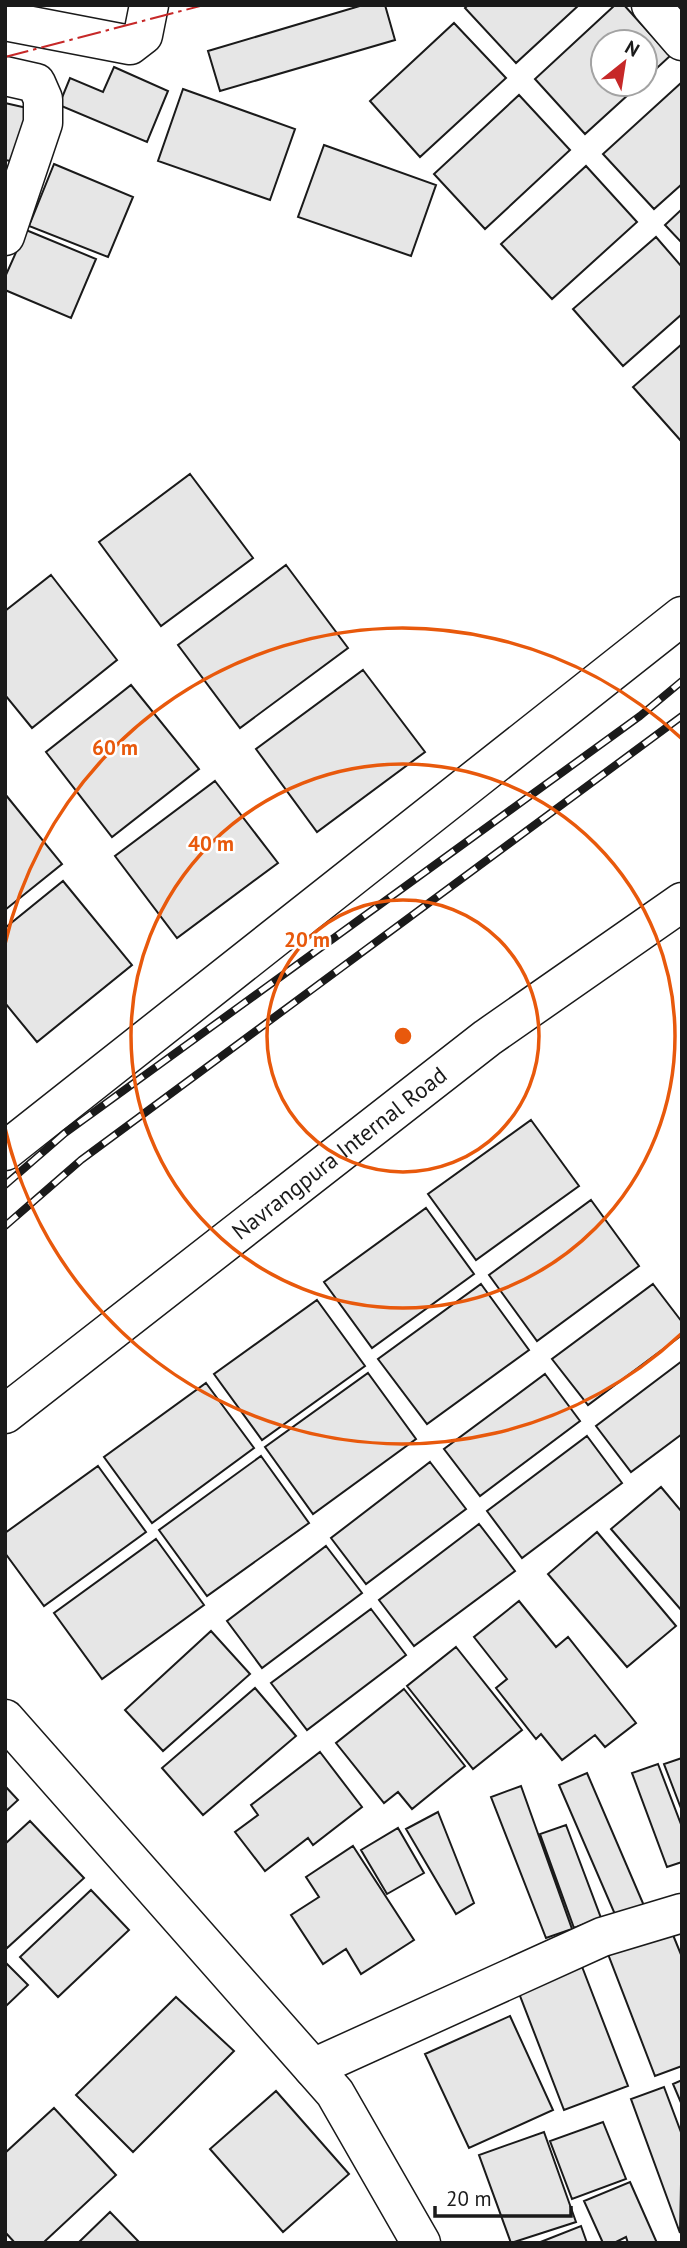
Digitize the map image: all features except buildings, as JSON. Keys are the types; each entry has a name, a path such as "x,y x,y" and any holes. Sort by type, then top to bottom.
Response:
{"street":[{"path":"5,21 130,45 142,36 149,5"},
{"path":"651,5 682,41"},
{"path":"5,76 36,83 43,99 43,123 5,236"},
{"path":"5,1151 682,616"},
{"name":"Navrangpura Internal Road","path":"5,1414 487,1038 682,902"},
{"path":"5,1720 335,2093 421,2243"},
{"path":"313,2068 602,1937 682,1913"}],"railway":[{"path":"5,1185 65,1133 640,716 682,681"},
{"path":"5,1226 81,1160 682,716"}],"power":[{"path":"5,57 204,5"}]}
